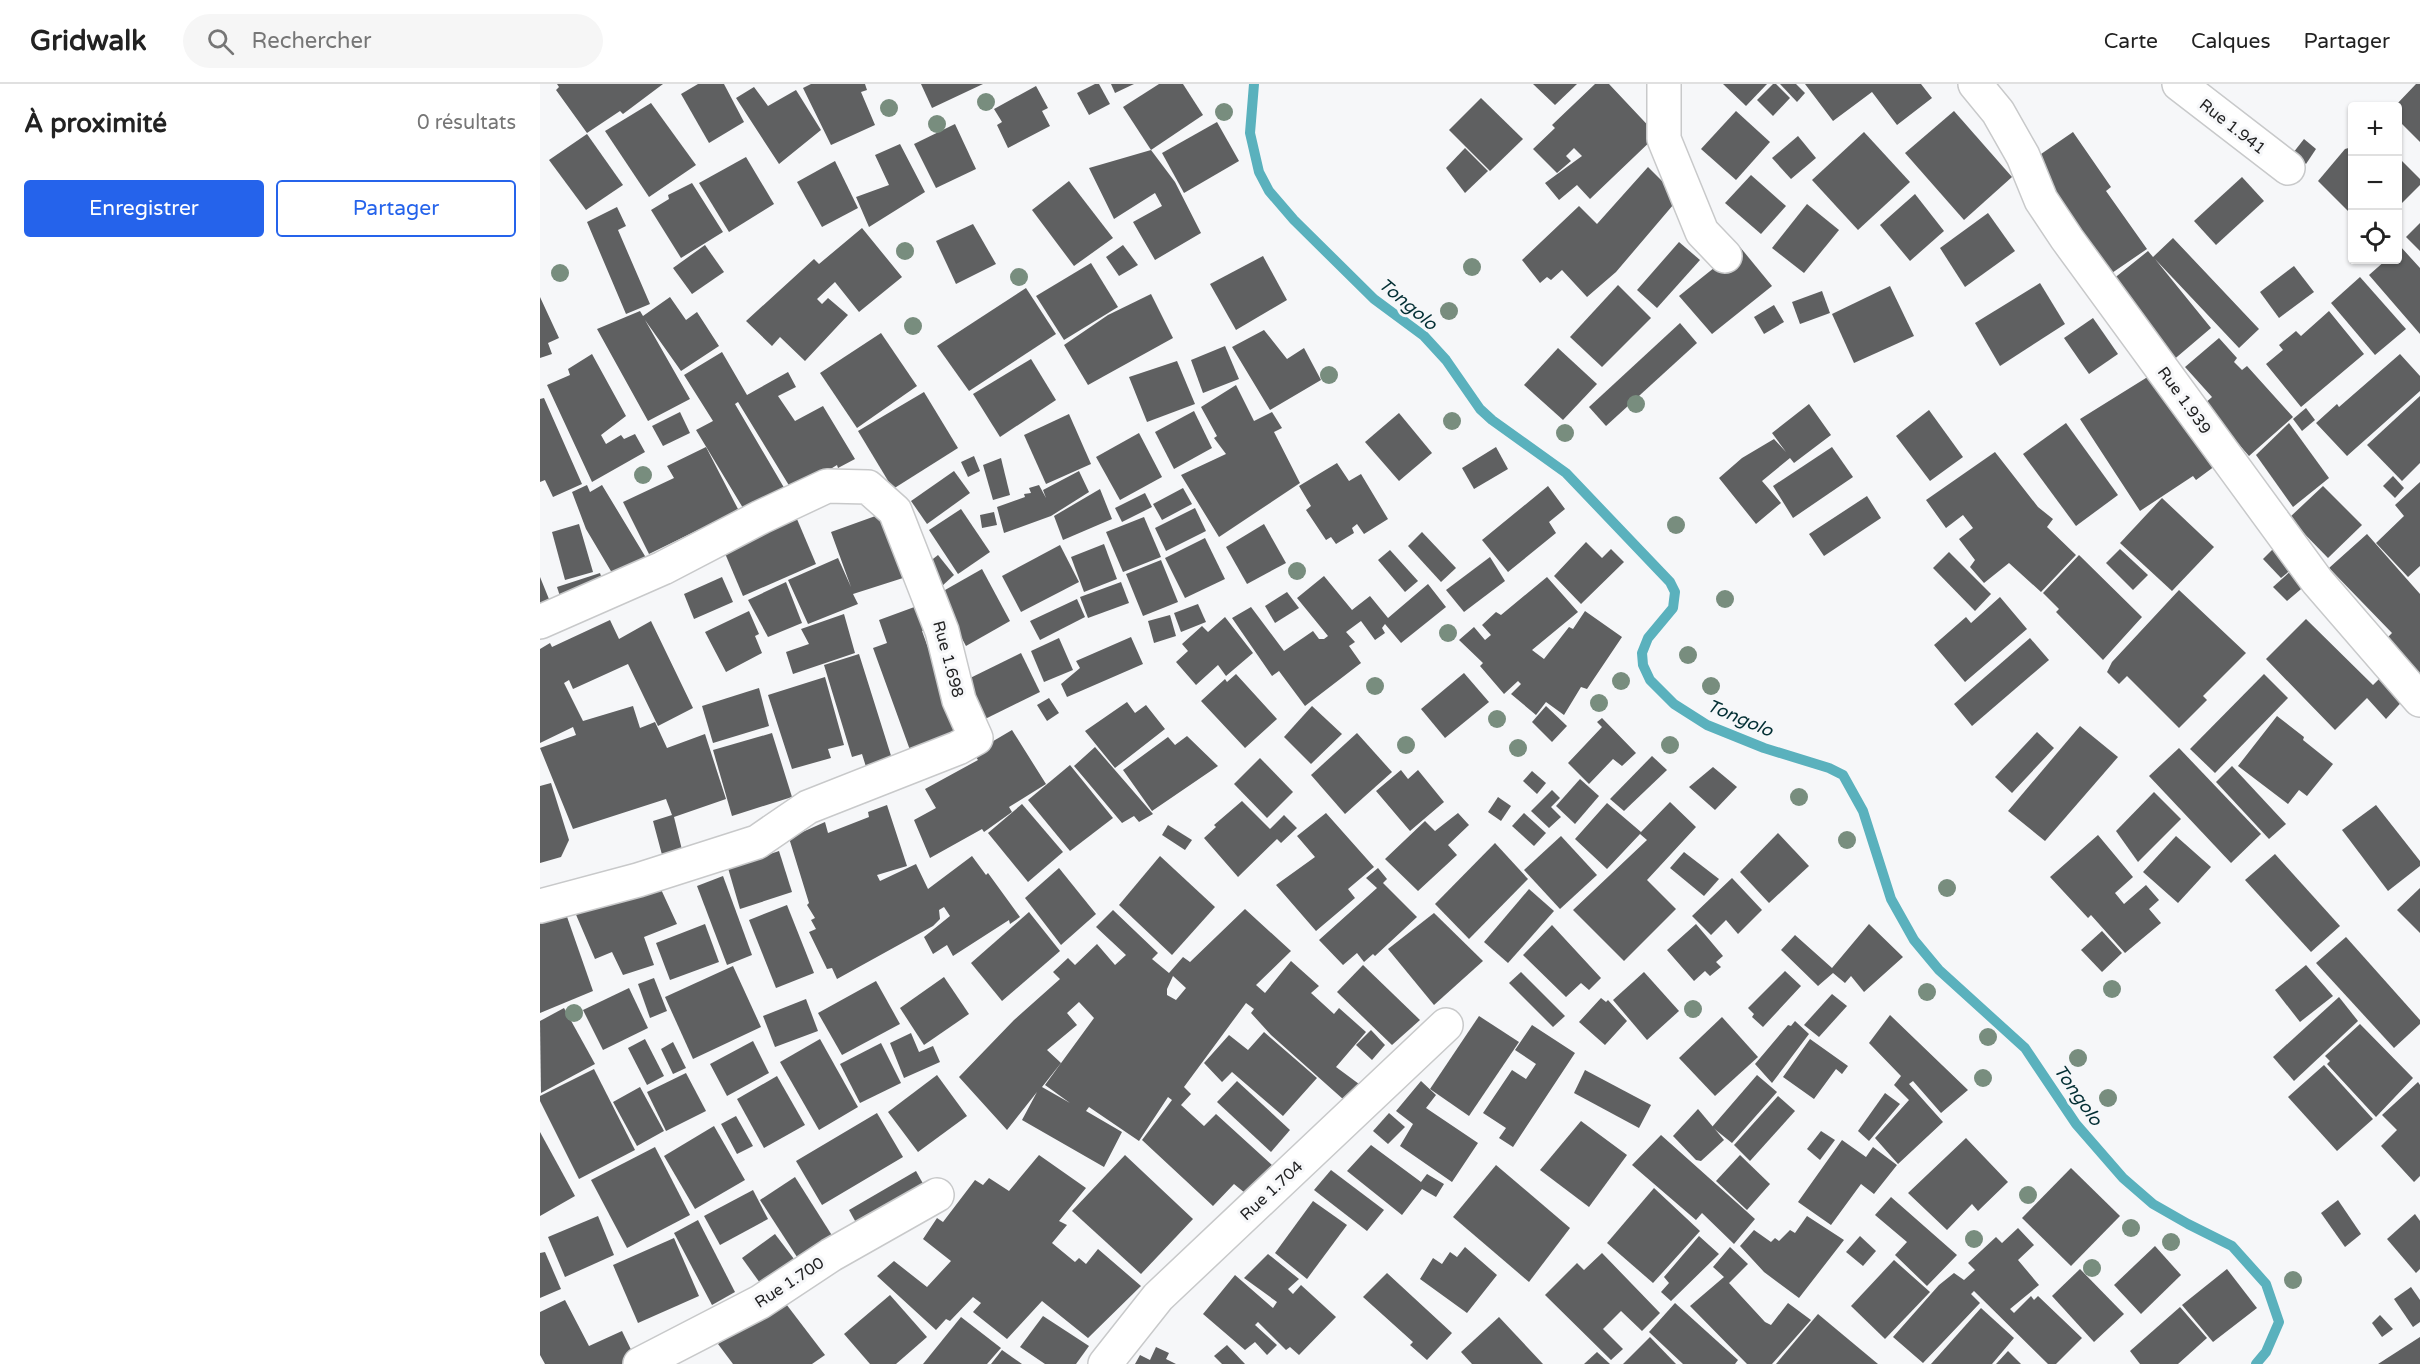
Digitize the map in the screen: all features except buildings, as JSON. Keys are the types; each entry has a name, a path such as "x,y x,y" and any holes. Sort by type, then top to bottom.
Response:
{"street":[{"path":"1664,84 1664,139 1702,232 1725,256"},
{"name":"Rue 1.939","path":"1975,84 1998,112 2023,156 2041,200 2067,239 2317,581 2420,700"},
{"name":"Rue 1.941","path":"2179,84 2288,168"},
{"name":"Rue 1.698","path":"540,622 663,568 827,486 868,487 895,511 928,590 942,631 959,700 976,738 958,748 808,807 757,842 638,880 540,906"},
{"name":"Rue 1.704","path":"1105,1364 1158,1297 1446,1025"},
{"name":"Rue 1.700","path":"640,1364 760,1302 831,1255 937,1195"}],"waterway":[{"name":"Tongolo","path":"1254,84 1250,133 1259,172 1269,191 1294,220 1374,299 1424,336 1446,360 1480,409 1566,473 1670,582 1675,592 1673,608 1648,638 1642,653 1643,665 1650,680 1674,704 1707,725 1764,748 1829,768 1843,775 1863,811 1891,899 1914,940 1939,970 2025,1048 2076,1124 2123,1178 2153,1204 2232,1246 2266,1284 2279,1322 2266,1352 2256,1364"}]}
